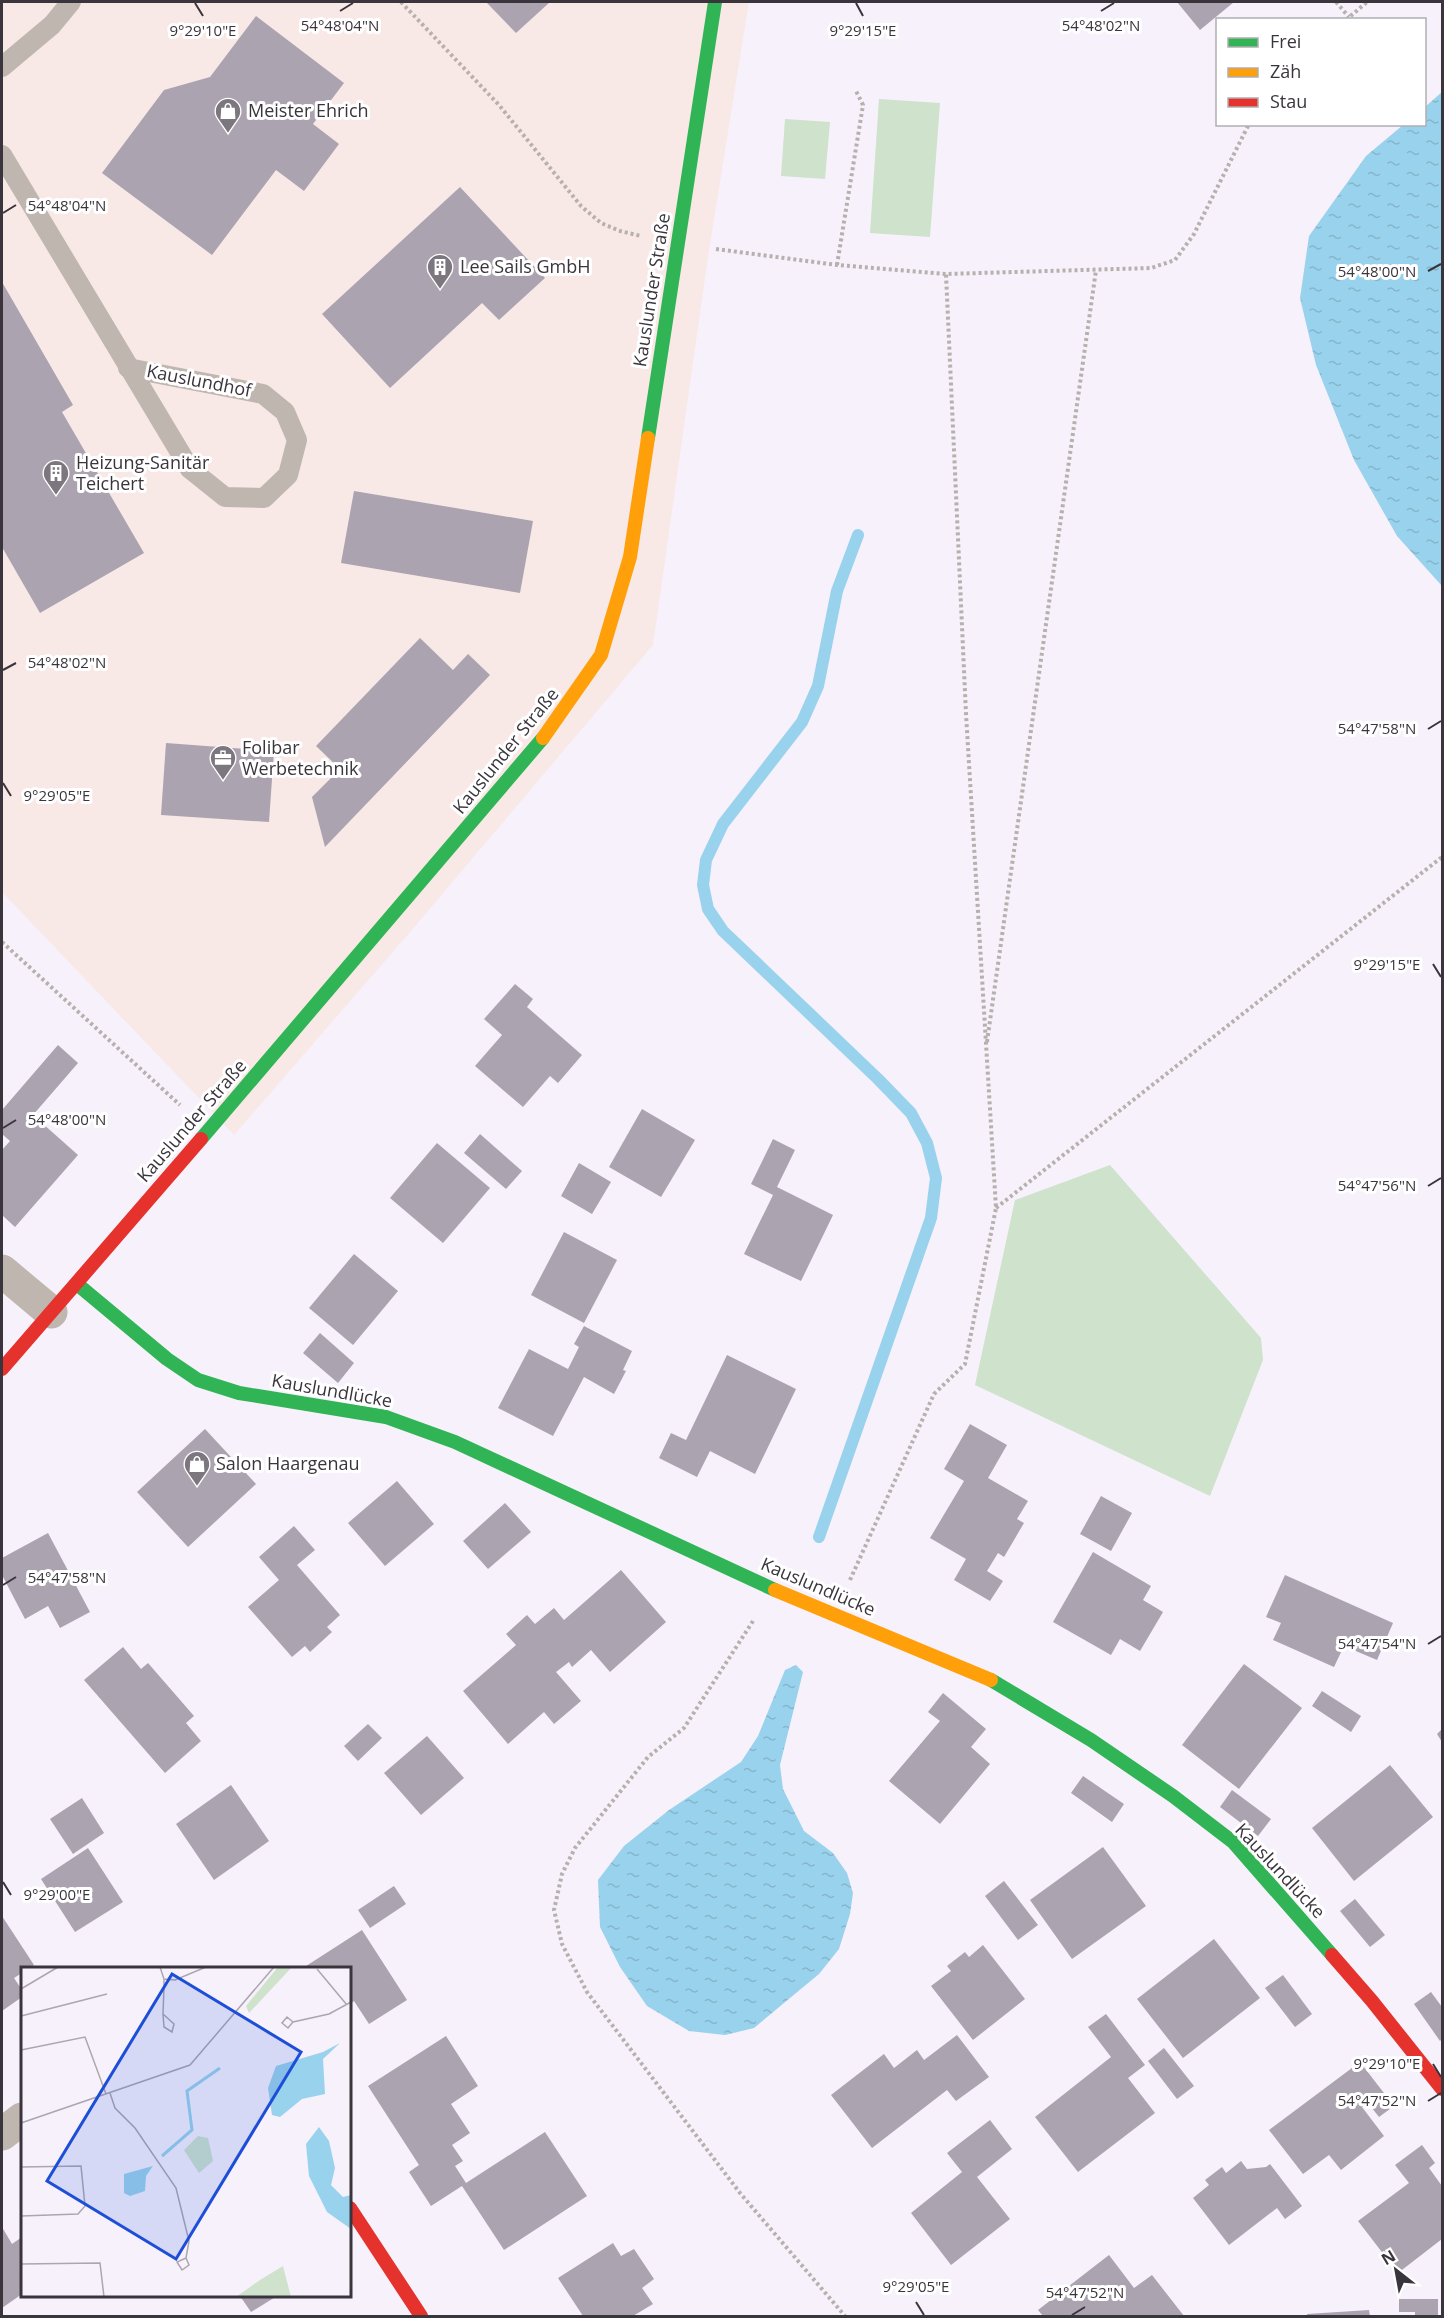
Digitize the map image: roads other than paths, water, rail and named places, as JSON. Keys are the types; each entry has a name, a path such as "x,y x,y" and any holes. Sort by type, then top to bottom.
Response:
{"street":[{"name":"Kauslunder Straße","path":"2,1369 549,732 601,655 630,557 715,2"},
{"path":"2,1271 51,1312"},
{"name":"Kauslundlücke","path":"76,1284 167,1359 198,1380 239,1393 386,1417 406,1424 466,1447 774,1590 985,1676 1091,1740 1173,1796 1233,1842 1372,2001 1443,2089"},
{"path":"2,2134 21,2121"},
{"path":"351,2210 421,2316"}],"lane":[{"path":"2,67 52,25 71,2"},
{"name":"Kauslundhof","path":"2,155 128,368 190,469 225,497 264,498 288,475 297,440 285,412 263,393 128,368"}],"water":[{"path":"1442,92 1442,586 1397,536 1354,460 1316,365 1300,298 1309,236 1366,156 1402,126 1426,126 1426,106"},
{"path":"796,1665 803,1672 780,1765 783,1789 804,1831 833,1853 847,1873 853,1893 850,1914 839,1949 819,1974 754,2028 725,2035 689,2031 647,2006 620,1967 600,1927 598,1880 624,1846 669,1810 741,1762 758,1736 785,1670"}],"waterway":[{"path":"819,1537 931,1218 936,1178 927,1143 911,1113 723,931 708,909 703,885 706,860 723,824 802,722 818,686 837,591 858,535"}],"place":[{"name":"Meister Ehrich","path":"228,134"},
{"name":"Lee Sails GmbH","path":"440,290"},
{"name":"Heizung-Sanitär Teichert","path":"56,496"},
{"name":"Folibar Werbetechnik","path":"223,781"},
{"name":"Salon Haargenau","path":"197,1487"}]}
